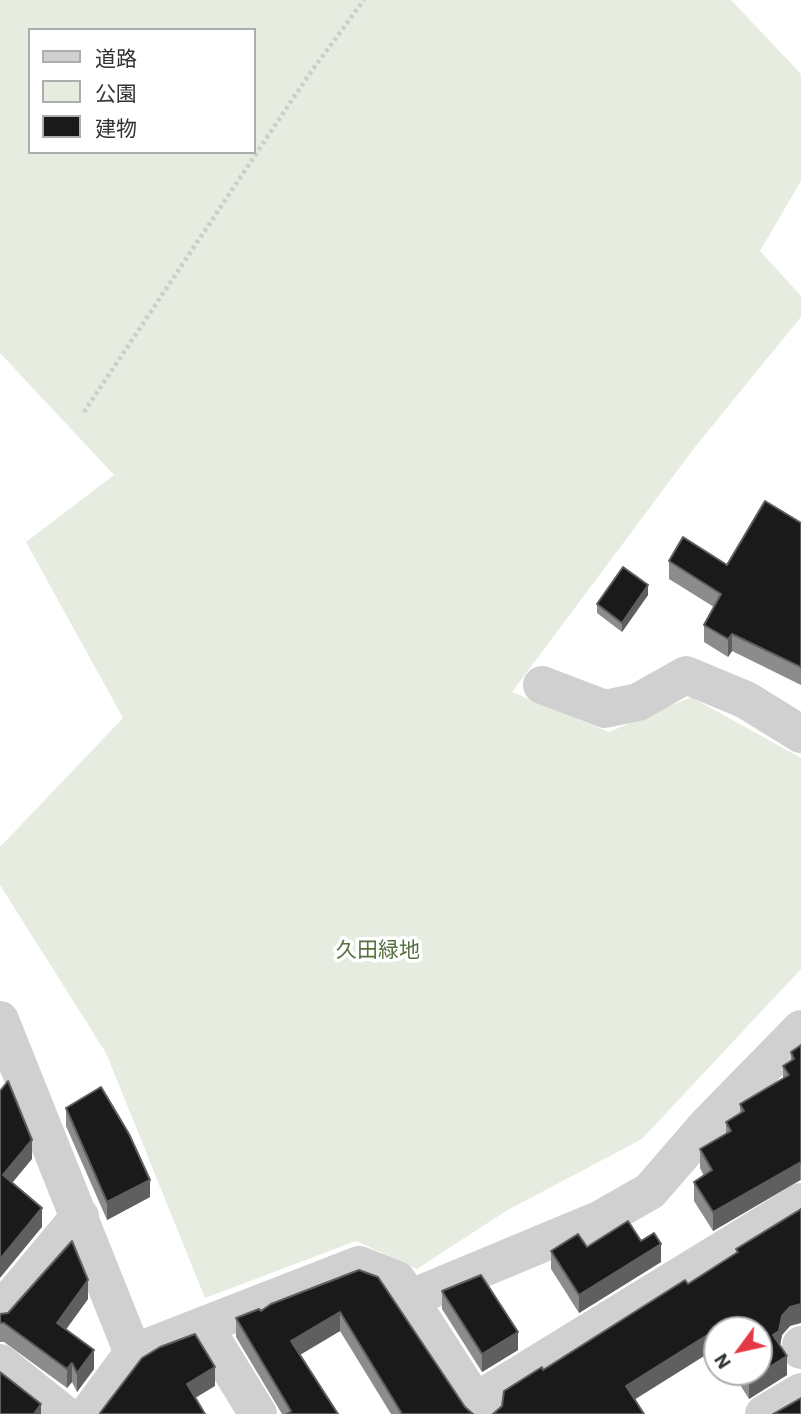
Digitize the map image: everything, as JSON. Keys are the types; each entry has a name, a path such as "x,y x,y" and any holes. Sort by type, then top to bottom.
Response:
{"street":[{"path":"542,685 605,709 638,702 686,674 746,701 801,734"},
{"path":"0,1020 9,1071 80,1216 133,1353"},
{"path":"409,1299 601,1219 650,1191 708,1124 801,1029"},
{"path":"88,1414 133,1353 359,1265 397,1280 478,1408 801,1202"},
{"path":"0,1312 80,1216"},
{"path":"204,1325 258,1414"},
{"path":"0,1363 64,1414"},
{"path":"764,1414 801,1392"}],"path":[{"path":"84,412 308,76 364,0"}],"green space":[{"name":"久田緑地","path":"0,0 731,0 801,74 801,181 760,251 801,296 801,317 695,447 512,692 609,732 691,697 801,758 801,969 642,1139 506,1211 417,1269 356,1241 205,1298 106,1053 0,885 0,847 123,718 26,542 114,475 0,353"}],"building":[{"path":"765,501 801,523 801,667 732,634 728,639 704,625 721,594 669,561 683,537 727,565"},
{"path":"623,567 648,585 622,623 597,604"},
{"path":"801,1045 801,1162 713,1212 694,1182 712,1170 700,1149 731,1131 726,1122 744,1111 740,1104 789,1075 783,1066 794,1059 791,1052"},
{"path":"8,1081 32,1140 3,1175 42,1208 0,1259 0,1091"},
{"path":"101,1087 129,1134 150,1180 107,1202 66,1108"},
{"path":"801,1209 801,1304 790,1307 782,1316 779,1331 773,1335 773,1316 703,1316 703,1338 626,1386 644,1414 493,1414 502,1406 504,1391 542,1367 543,1370 685,1280 688,1284 738,1252 736,1249"},
{"path":"628,1221 641,1241 654,1233 661,1244 579,1295 551,1251 578,1234 587,1247"},
{"path":"72,1241 88,1280 57,1323 94,1350 77,1373 72,1363 67,1369 4,1323 0,1323 0,1314 8,1313"},
{"path":"359,1270 378,1277 465,1407 473,1414 402,1414 340,1312 291,1341 338,1414 287,1414 291,1411 236,1318 259,1309 261,1311 271,1304"},
{"path":"481,1275 518,1332 482,1354 442,1291"},
{"path":"195,1334 215,1367 187,1384 205,1414 100,1414 142,1358 160,1347"},
{"path":"773,1335 787,1356 773,1365"},
{"path":"0,1372 41,1404 34,1414 0,1414"},
{"path":"801,1398 801,1414 773,1414"}]}
